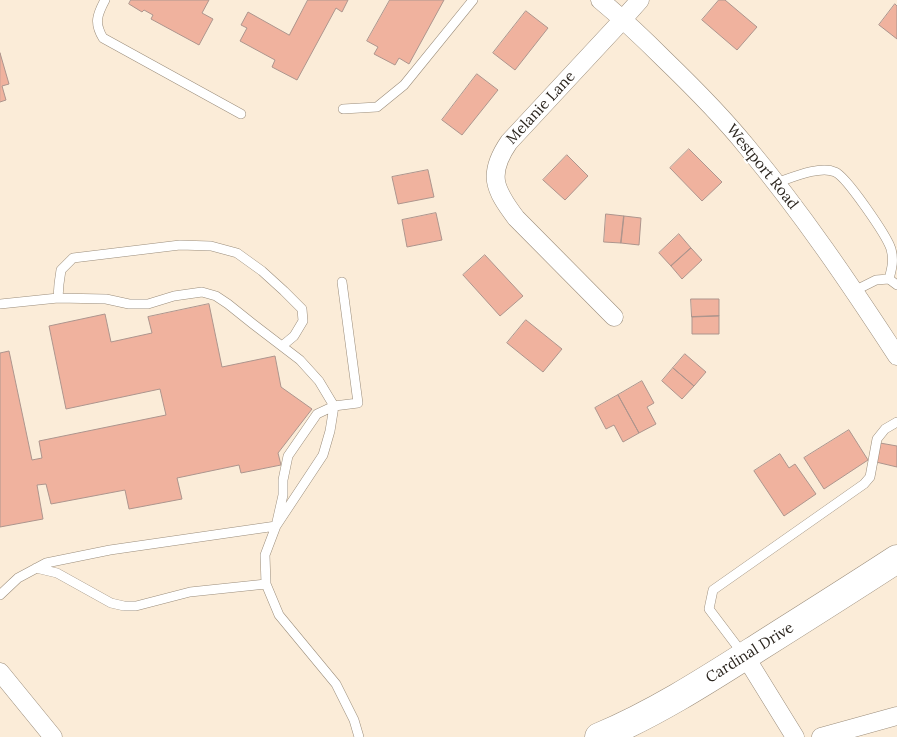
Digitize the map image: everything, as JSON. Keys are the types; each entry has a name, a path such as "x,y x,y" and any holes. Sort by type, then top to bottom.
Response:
{"main road":[{"name":"Cardinal Drive","path":"599,737 665,705 708,680 897,560"}],"street":[{"name":"Westport Road","path":"600,0 624,19 689,83 747,147 798,212 897,356"},
{"name":"Melanie Lane","path":"614,316 506,206 499,193 495,179 496,166 509,142 640,0"},
{"path":"745,656 795,737"},
{"path":"0,672 53,737"},
{"path":"821,737 897,716"}],"lane":[{"path":"105,0 99,11 97,22 103,38 241,114"},
{"path":"344,109 378,107 404,85 473,0"},
{"path":"776,183 824,169 836,172 846,182 883,232 891,248 894,261 889,279"},
{"path":"58,298 61,270 73,258 180,245 211,246 237,253 262,271 302,309 303,321 294,336 282,346"},
{"path":"854,291 876,280 889,279 897,285"},
{"path":"342,282 358,403 334,406 317,414 288,456 283,480 283,495 276,526 265,555 266,584 279,615 336,684 354,720 359,737"},
{"path":"0,304 58,298 106,299 129,304 148,304 174,296 202,292 216,296 300,360 319,381 334,406 324,455 276,526 110,550 46,563 18,578 0,595"},
{"path":"745,656 709,609 713,590 864,484 870,476 877,439 885,429 897,422"},
{"path":"36,568 56,573 111,603 124,606 136,606 190,592 266,584"}],"building":[{"path":"131,0 209,0 202,13 213,19 199,45 151,19 153,15 144,10 142,12 129,4"},
{"path":"308,0 348,0 342,12 336,8 297,80 272,67 275,60 240,41 247,28 241,25 248,12 289,35"},
{"path":"390,0 444,0 409,64 399,58 395,65 374,54 378,47 367,41"},
{"path":"719,0 725,0 757,27 737,50 702,20"},
{"path":"895,4 897,6 897,39 879,25"},
{"path":"526,11 548,28 515,70 493,53"},
{"path":"0,53 9,84 2,86 6,100 0,102"},
{"path":"477,74 498,90 462,135 442,120"},
{"path":"689,149 722,182 702,201 670,168"},
{"path":"567,155 588,176 565,200 543,180"},
{"path":"428,170 434,197 398,204 392,177"},
{"path":"436,213 442,240 407,247 402,220"},
{"path":"606,214 624,216 621,243 604,242"},
{"path":"624,216 641,218 639,245 621,243"},
{"path":"679,234 691,248 671,266 659,253"},
{"path":"691,248 702,260 682,279 671,266"},
{"path":"485,255 523,296 500,316 463,275"},
{"path":"691,299 719,299 719,316 692,317"},
{"path":"209,304 222,367 275,356 281,387 312,409 278,453 281,465 241,473 239,465 177,478 182,499 129,509 125,490 51,504 46,484 37,485 43,519 0,527 0,353 9,351 32,460 42,458 39,441 166,415 160,389 66,409 49,326 105,314 111,342 152,333 148,317"},
{"path":"719,316 719,334 692,334 692,317"},
{"path":"526,320 562,349 543,372 507,343"},
{"path":"685,354 706,372 694,386 673,368"},
{"path":"673,368 694,386 682,399 662,381"},
{"path":"642,381 654,403 647,407 656,424 639,433 618,395"},
{"path":"618,395 639,433 623,442 614,425 606,429 595,408"},
{"path":"849,430 868,460 824,489 804,458"},
{"path":"880,443 897,446 897,467 876,462"},
{"path":"780,454 789,468 795,464 816,494 784,516 754,471"}]}
